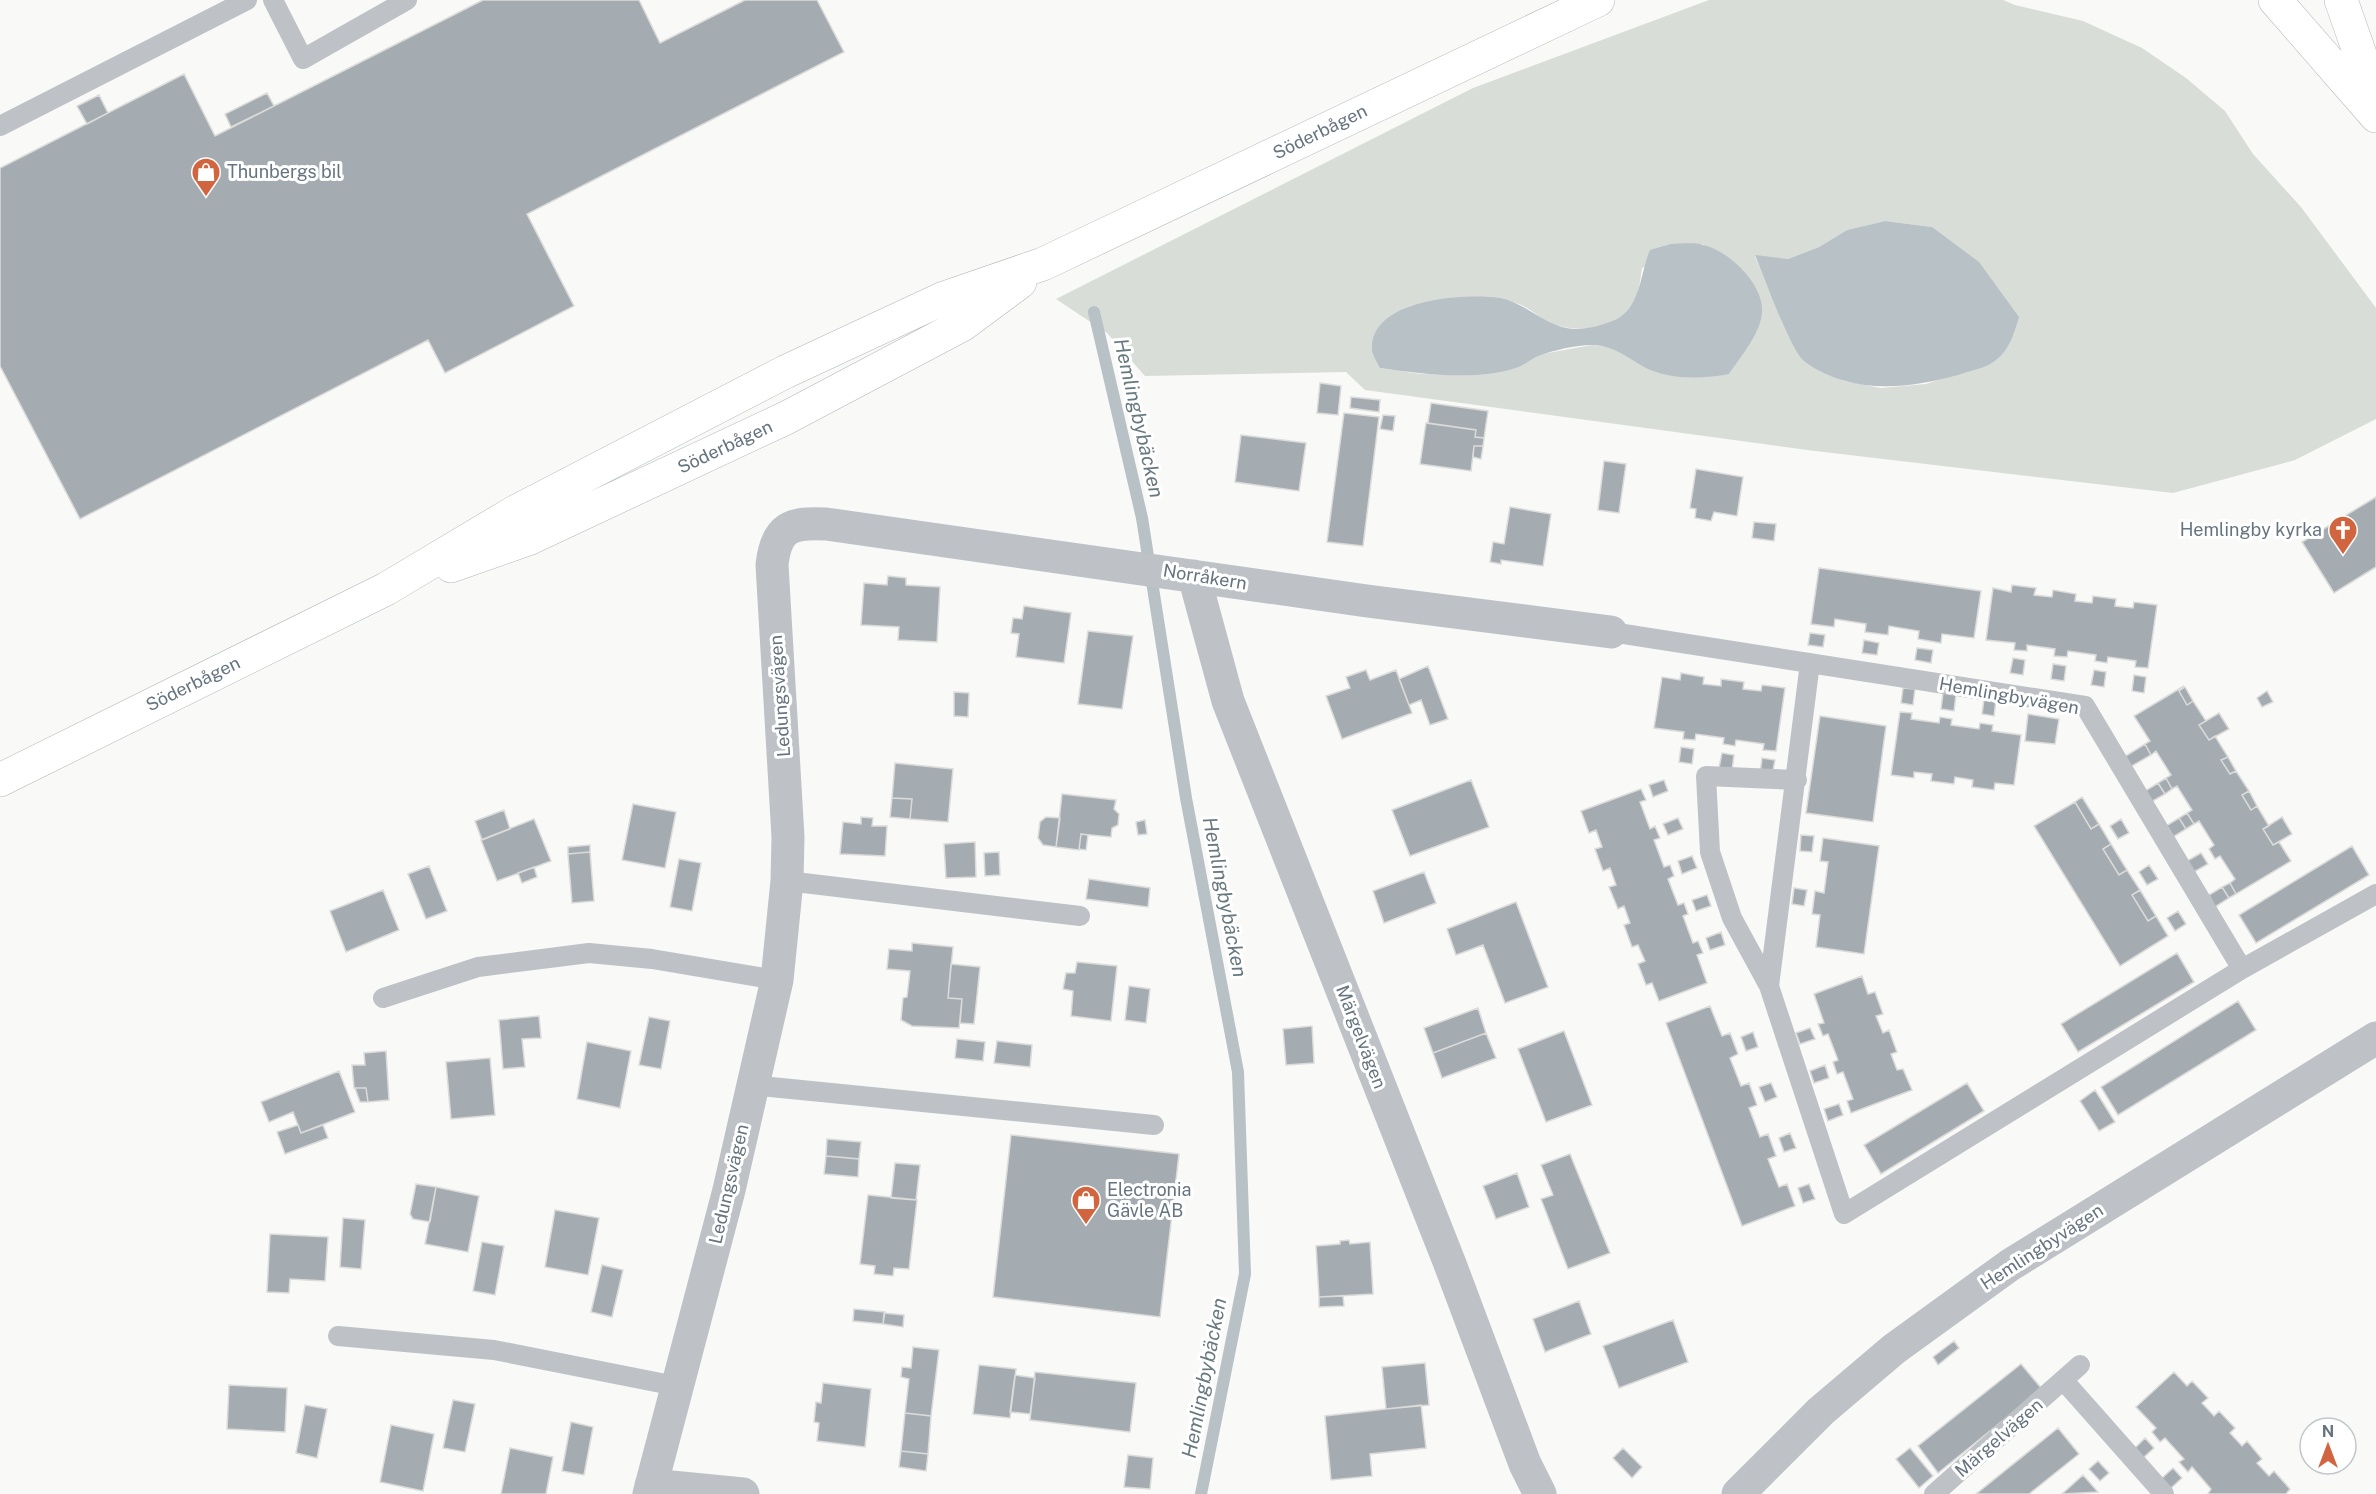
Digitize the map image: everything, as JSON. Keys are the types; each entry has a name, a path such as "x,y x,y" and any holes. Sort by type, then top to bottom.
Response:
{"main road":[{"name":"Söderbågen","path":"0,780 386,589 515,512 785,372 944,297 1043,264 1598,0"},
{"path":"2275,0 2376,116"},
{"path":"2341,0 2376,100"}],"street":[{"name":"Norråkern","path":"799,524 826,524 1366,601 1611,632"},
{"name":"Ledungsvägen","path":"650,1489 729,1190 751,1085 777,980 787,881 787,803 772,565 773,550 778,539 784,531 799,524"},
{"name":"Märgelvägen","path":"1194,576 1228,701 1450,1264 1525,1464 1540,1494"},
{"name":"Hemlingbyvägen","path":"1738,1494 1821,1411 1913,1335 2010,1265 2376,1038"},
{"path":"650,1489 743,1494"}],"lane":[{"path":"0,126 247,0"},
{"path":"273,0 303,59 408,0"},
{"name":"Hemlingbyvägen","path":"1611,632 2085,706 2242,969"},
{"path":"1770,986 1810,663"},
{"path":"1797,780 1706,776 1710,852 1732,918 1770,986 1844,1214 2242,969 2376,894"},
{"path":"787,881 1080,916"},
{"path":"383,998 478,967 589,953 652,959 777,980"},
{"path":"751,1085 1154,1125"},
{"path":"338,1336 494,1350 676,1386"},
{"name":"Märgelvägen","path":"1934,1494 2080,1365"},
{"path":"2064,1381 2164,1494"}],"shaded area":[{"path":"1709,0 2003,0 2083,21 2142,48 2186,78 2225,111 2253,154 2301,207 2376,308 2376,419 2295,460 2173,493 1807,450 1365,390 1346,372 1145,376 1107,333 1056,299 1473,88","holes":["1885,221 1932,227 1995,361 1926,384 1881,388 1844,381 1803,361 1782,321 1755,256 1788,259 1819,247 1847,230","1703,244 1758,326 1729,374 1625,354 1610,347 1592,345 1542,354 1516,368 1467,375 1421,374 1380,368 1410,306 1450,300 1493,299 1519,304 1559,326 1594,328 1615,321 1631,308 1637,293 1642,268"]},
{"path":"1885,221 1932,227 1979,262 2019,317 2008,346 2001,356 1978,369 1938,380 1919,384 1880,386 1841,380 1823,373 1799,356 1755,255 1788,259 1819,247 1847,230"},
{"path":"1671,244 1703,245 1723,253 1742,269 1756,289 1762,309 1759,326 1729,374 1697,377 1664,374 1644,367 1614,350 1594,345 1553,351 1516,368 1500,372 1466,375 1430,374 1380,368 1373,355 1372,347 1376,331 1387,318 1403,309 1444,299 1500,298 1565,328 1585,328 1610,322 1624,314 1635,299 1650,250"}],"building":[{"path":"483,0 639,0 660,43 745,0 817,0 844,52 527,214 574,306 445,373 428,340 80,519 0,366 0,168 184,74 215,136"},
{"path":"267,93 274,106 231,127 225,114"},
{"path":"99,95 108,113 87,124 77,106"},
{"path":"1320,383 1341,386 1338,415 1317,413"},
{"path":"1351,397 1380,400 1379,412 1350,408"},
{"path":"1431,403 1488,411 1484,438 1475,437 1476,430 1428,423"},
{"path":"1344,413 1379,417 1363,546 1327,542"},
{"path":"1383,415 1395,416 1393,431 1380,429"},
{"path":"1426,423 1476,430 1475,437 1484,438 1483,446 1474,446 1471,471 1420,464"},
{"path":"1241,435 1306,443 1299,491 1235,482"},
{"path":"1474,446 1483,446 1481,459 1473,457"},
{"path":"1604,461 1626,464 1619,513 1598,510"},
{"path":"1696,469 1743,477 1737,516 1714,512 1711,521 1695,518 1696,509 1690,508"},
{"name":"Hemlingby kyrka","path":"2376,497 2376,567 2334,593 2302,542"},
{"path":"1510,507 1551,514 1543,566 1501,560 1501,564 1490,562 1493,542 1504,544"},
{"path":"1754,522 1776,524 1774,541 1752,538"},
{"path":"1819,568 1981,591 1974,638 1942,634 1941,643 1918,639 1919,631 1889,626 1888,635 1865,632 1866,624 1835,619 1834,627 1811,624"},
{"path":"888,576 906,578 906,585 940,587 937,642 898,640 899,627 861,625 864,583 887,585"},
{"path":"2012,585 2036,588 2034,595 2052,597 2053,590 2076,594 2075,601 2092,603 2093,596 2116,599 2115,606 2133,608 2134,602 2157,605 2148,668 2135,667 2136,661 2108,657 2107,663 2095,661 2096,655 2068,651 2067,657 2054,656 2055,649 2027,645 2027,651 2014,650 2015,643 1986,640 1993,588 2011,592"},
{"path":"1024,606 1071,613 1064,663 1016,657 1019,634 1011,633 1013,618 1022,619"},
{"path":"1088,631 1133,636 1122,709 1078,704"},
{"path":"1810,633 1825,635 1823,647 1808,645"},
{"path":"1864,640 1879,643 1877,655 1862,653"},
{"path":"1917,648 1933,650 1931,663 1915,660"},
{"path":"2013,658 2025,660 2023,675 2010,673"},
{"path":"2053,664 2066,666 2064,681 2051,679"},
{"path":"1428,666 1448,719 1430,725 1421,700 1409,705 1399,679"},
{"path":"1366,670 1370,680 1396,670 1412,713 1342,739 1326,696 1350,688 1346,677"},
{"path":"2094,670 2106,672 2104,687 2091,685"},
{"path":"1681,673 1704,677 1703,684 1721,686 1721,679 1744,682 1743,689 1761,691 1762,685 1785,688 1776,751 1763,750 1764,744 1736,740 1735,746 1723,744 1724,738 1696,734 1695,740 1683,739 1684,732 1654,728 1662,677 1680,680"},
{"path":"2134,675 2146,677 2144,693 2132,691"},
{"path":"2184,686 2179,691 2187,705 2193,701 2206,721 2199,725 2209,740 2215,736 2228,757 2221,760 2230,774 2236,771 2249,791 2242,795 2251,810 2257,806 2269,826 2263,829 2273,845 2279,842 2291,861 2236,894 2230,883 2235,879 2220,856 2215,859 2209,849 2214,845 2199,821 2194,824 2187,813 2192,810 2177,786 2172,789 2166,778 2171,775 2156,751 2151,755 2145,744 2150,741 2134,716"},
{"path":"2185,687 2193,701 2187,705 2179,691"},
{"path":"1903,688 1915,689 1913,705 1901,703"},
{"path":"2267,691 2273,702 2262,707 2257,698"},
{"path":"954,692 969,693 968,717 954,716"},
{"path":"1943,693 1956,695 1954,711 1941,709"},
{"path":"1984,699 1996,700 1994,716 1982,714"},
{"path":"1900,712 1912,713 1911,719 1939,723 1940,717 1952,719 1951,725 1979,729 1980,723 1993,725 1992,731 2021,735 2014,785 1995,783 1994,790 1972,787 1973,780 1955,777 1954,784 1931,781 1932,774 1914,772 1914,778 1891,775"},
{"path":"2219,713 2229,729 2209,740 2199,725"},
{"path":"2028,714 2059,719 2055,744 2025,741"},
{"path":"1820,716 1886,726 1873,822 1806,813"},
{"path":"2145,744 2151,755 2130,767 2124,757"},
{"path":"1681,747 1694,749 1692,764 1679,762"},
{"path":"1722,753 1734,755 1732,770 1719,768"},
{"path":"2228,757 2236,771 2230,774 2221,760"},
{"path":"1762,758 1775,760 1772,776 1760,774"},
{"path":"895,763 953,769 948,822 910,819 912,799 892,798"},
{"path":"2166,778 2172,789 2165,794 2158,783"},
{"path":"1471,780 1489,827 1410,856 1392,810"},
{"path":"1664,780 1668,791 1653,797 1649,785"},
{"path":"2158,783 2165,794 2151,802 2145,791"},
{"path":"1641,789 1646,800 1640,802 1650,829 1655,826 1660,838 1654,840 1664,867 1670,865 1674,876 1668,879 1678,905 1684,903 1688,914 1683,916 1693,943 1698,941 1703,953 1697,955 1707,983 1659,1001 1652,983 1646,985 1638,964 1645,961 1638,945 1632,947 1624,925 1630,923 1624,906 1618,909 1609,887 1616,885 1610,868 1603,871 1595,849 1602,847 1596,830 1589,833 1581,811"},
{"path":"2249,791 2257,806 2251,810 2242,795"},
{"path":"1062,794 1116,800 1114,809 1119,814 1118,825 1112,828 1111,837 1081,834 1079,850 1056,847"},
{"path":"2082,797 2099,824 2091,829 2075,802"},
{"path":"892,798 912,799 910,819 890,817"},
{"path":"2075,802 2091,829 2099,824 2111,844 2103,849 2119,875 2127,870 2140,890 2132,895 2148,921 2156,916 2168,936 2120,966 2034,826"},
{"path":"633,804 676,812 665,868 622,860"},
{"path":"504,810 510,829 482,840 475,821"},
{"path":"2187,813 2194,824 2186,829 2179,818"},
{"path":"861,817 873,818 872,826 887,826 885,856 840,854 843,822 861,824"},
{"path":"1046,817 1060,818 1056,847 1043,845 1038,838 1040,822"},
{"path":"2282,817 2292,834 2273,845 2263,829"},
{"path":"1678,818 1683,829 1668,835 1663,824"},
{"path":"2179,818 2186,829 2173,837 2166,826"},
{"path":"534,819 551,861 497,881 481,840"},
{"path":"2121,819 2129,833 2118,839 2110,826"},
{"path":"1145,820 1147,834 1138,835 1136,822"},
{"path":"1081,834 1088,835 1086,850 1079,849"},
{"path":"1801,835 1814,836 1812,852 1800,851"},
{"path":"1823,838 1879,846 1864,954 1816,947 1820,915 1812,914 1815,891 1824,893 1828,862 1820,861"},
{"path":"975,842 976,877 946,878 944,844"},
{"path":"2111,844 2127,870 2119,875 2103,849"},
{"path":"590,845 590,852 568,854 568,847"},
{"path":"2352,846 2369,875 2256,943 2239,915"},
{"path":"590,852 594,901 572,903 568,854"},
{"path":"999,852 1000,875 985,876 984,853"},
{"path":"2201,853 2208,864 2194,872 2187,861"},
{"path":"1692,856 1697,868 1682,874 1678,861"},
{"path":"679,859 701,863 692,911 670,907"},
{"path":"2149,865 2158,879 2147,885 2139,872"},
{"path":"429,866 447,911 426,919 408,874"},
{"path":"534,867 537,877 522,883 518,873"},
{"path":"1424,872 1436,903 1384,923 1373,891"},
{"path":"1089,879 1150,888 1148,907 1086,899"},
{"path":"2230,883 2236,894 2229,898 2222,887"},
{"path":"2222,887 2229,898 2215,907 2209,895"},
{"path":"1794,888 1807,890 1804,906 1792,904"},
{"path":"383,890 399,930 346,952 330,911"},
{"path":"2140,890 2156,916 2148,921 2132,895"},
{"path":"1707,895 1711,906 1696,911 1692,900"},
{"path":"1516,902 1548,987 1505,1003 1483,945 1456,955 1447,929"},
{"path":"2178,911 2186,924 2175,931 2167,918"},
{"path":"1721,932 1725,945 1710,950 1706,938"},
{"path":"912,943 953,947 948,998 962,999 959,1028 912,1026 901,1020 903,998 907,997 910,971 887,969 889,949 912,951"},
{"path":"2177,953 2194,982 2078,1052 2061,1024"},
{"path":"1077,962 1117,966 1111,1021 1071,1016 1073,991 1063,989 1066,973 1075,973"},
{"path":"951,964 980,967 974,1024 960,1023 962,999 948,998"},
{"path":"1862,976 1868,994 1875,992 1883,1014 1876,1016 1883,1033 1889,1030 1897,1052 1891,1054 1897,1070 1903,1069 1912,1090 1851,1113 1847,1101 1853,1099 1843,1072 1837,1074 1833,1062 1838,1060 1828,1034 1823,1036 1818,1024 1824,1023 1814,994"},
{"path":"1129,986 1150,989 1146,1023 1125,1020"},
{"path":"2238,1001 2256,1030 2118,1115 2101,1087"},
{"path":"1710,1006 1722,1036 1730,1033 1738,1054 1730,1058 1741,1086 1749,1083 1757,1105 1749,1108 1760,1137 1768,1134 1776,1156 1768,1159 1779,1187 1787,1184 1795,1206 1742,1226 1666,1023"},
{"path":"1478,1008 1486,1033 1433,1053 1424,1028"},
{"path":"539,1016 541,1038 522,1039 525,1067 503,1069 499,1020"},
{"path":"649,1017 670,1021 661,1069 639,1065"},
{"path":"1312,1026 1314,1063 1286,1065 1283,1029"},
{"path":"1810,1028 1815,1039 1800,1044 1796,1033"},
{"path":"1564,1031 1592,1105 1546,1122 1518,1049"},
{"path":"1753,1032 1758,1047 1746,1051 1741,1037"},
{"path":"1486,1033 1496,1058 1442,1078 1433,1053"},
{"path":"957,1039 985,1042 983,1061 955,1058"},
{"path":"997,1041 1032,1045 1030,1067 994,1063"},
{"path":"587,1042 631,1051 620,1108 577,1099"},
{"path":"386,1051 389,1100 368,1102 366,1088 354,1088 352,1065 365,1065 364,1053"},
{"path":"490,1058 495,1115 451,1119 446,1062"},
{"path":"1825,1065 1829,1078 1814,1083 1810,1071"},
{"path":"339,1071 355,1112 301,1133 293,1112 269,1122 261,1102"},
{"path":"1771,1083 1777,1097 1765,1102 1759,1087"},
{"path":"1967,1083 1984,1111 1881,1174 1864,1145"},
{"path":"355,1088 366,1088 368,1102 360,1102"},
{"path":"2095,1090 2115,1122 2099,1131 2080,1101"},
{"path":"1839,1104 1843,1115 1828,1121 1824,1109"},
{"path":"298,1125 301,1133 323,1125 328,1138 285,1154 277,1132"},
{"path":"1790,1133 1796,1148 1784,1152 1779,1138"},
{"name":"Electronia Gävle AB","path":"1011,1135 1179,1154 1160,1317 993,1297"},
{"path":"827,1139 861,1142 859,1159 826,1156"},
{"path":"1570,1154 1610,1253 1568,1269 1541,1199 1553,1195 1541,1165"},
{"path":"826,1156 859,1159 858,1177 824,1174"},
{"path":"895,1163 920,1165 916,1200 891,1198"},
{"path":"1517,1173 1529,1207 1496,1219 1483,1186"},
{"path":"416,1184 436,1187 430,1222 413,1219 410,1214"},
{"path":"1809,1184 1815,1199 1803,1203 1798,1188"},
{"path":"436,1187 479,1196 468,1252 425,1244"},
{"path":"868,1195 917,1200 909,1269 894,1268 893,1276 874,1274 875,1266 860,1264"},
{"path":"555,1210 599,1218 588,1275 545,1267"},
{"path":"343,1218 365,1220 361,1269 340,1267"},
{"path":"270,1234 328,1237 325,1281 290,1279 289,1293 267,1292"},
{"path":"1349,1240 1350,1244 1370,1242 1373,1294 1319,1297 1316,1246 1340,1244 1340,1241"},
{"path":"482,1242 504,1246 495,1295 473,1291"},
{"path":"602,1265 623,1270 612,1317 591,1312"},
{"path":"1343,1296 1344,1306 1319,1307 1319,1297"},
{"path":"1579,1301 1591,1334 1545,1352 1533,1319"},
{"path":"854,1309 885,1312 883,1324 853,1321"},
{"path":"884,1313 904,1315 903,1327 883,1324"},
{"path":"1673,1320 1688,1362 1619,1388 1603,1346"},
{"path":"1954,1341 1959,1348 1938,1365 1933,1357"},
{"path":"913,1347 939,1350 931,1416 905,1413 909,1379 901,1377 902,1367 911,1368"},
{"path":"1425,1363 1429,1405 1386,1409 1382,1367"},
{"path":"2021,1364 2042,1389 1938,1473 1918,1446"},
{"path":"979,1365 1016,1369 1010,1418 973,1414"},
{"path":"1035,1372 1136,1383 1130,1432 1030,1420"},
{"path":"2174,1372 2187,1386 2192,1381 2208,1398 2202,1403 2214,1416 2219,1411 2235,1428 2230,1433 2242,1446 2247,1441 2262,1459 2257,1463 2269,1476 2274,1471 2290,1489 2286,1494 2208,1494 2211,1489 2192,1467 2188,1472 2179,1462 2184,1459 2165,1438 2160,1442 2152,1432 2156,1428 2136,1407"},
{"path":"1015,1375 1035,1378 1030,1414 1010,1412"},
{"path":"823,1383 871,1389 865,1447 817,1441 819,1423 814,1422 816,1402 821,1403"},
{"path":"229,1385 287,1388 285,1432 227,1429"},
{"path":"453,1400 475,1404 465,1452 443,1448"},
{"path":"305,1405 327,1409 317,1458 296,1453"},
{"path":"1421,1405 1426,1448 1370,1454 1372,1476 1331,1480 1325,1416"},
{"path":"905,1413 931,1416 928,1454 901,1451"},
{"path":"571,1422 593,1427 584,1475 562,1471"},
{"path":"391,1425 434,1434 423,1491 380,1482"},
{"path":"2058,1428 2079,1454 2029,1494 1976,1494"},
{"path":"2145,1438 2154,1448 2142,1459 2134,1449"},
{"path":"510,1448 553,1457 546,1494 501,1494"},
{"path":"1623,1448 1642,1467 1632,1478 1613,1458"},
{"path":"1910,1448 1933,1476 1919,1488 1896,1459"},
{"path":"901,1451 928,1454 926,1471 899,1467"},
{"path":"1128,1455 1153,1458 1150,1489 1124,1487"},
{"path":"2098,1461 2109,1473 2100,1481 2089,1469"},
{"path":"2173,1468 2182,1478 2170,1489 2161,1479"},
{"path":"2083,1475 2098,1492 2062,1494"}],"waterway":[{"name":"Hemlingbybäcken","path":"1094,312 1142,518 1186,798 1238,1072 1245,1274 1201,1494"}],"place":[{"name":"Thunbergs bil","path":"206,198"},
{"name":"Hemlingby kyrka","path":"2343,556"},
{"name":"Electronia Gävle AB","path":"1086,1226"}]}
